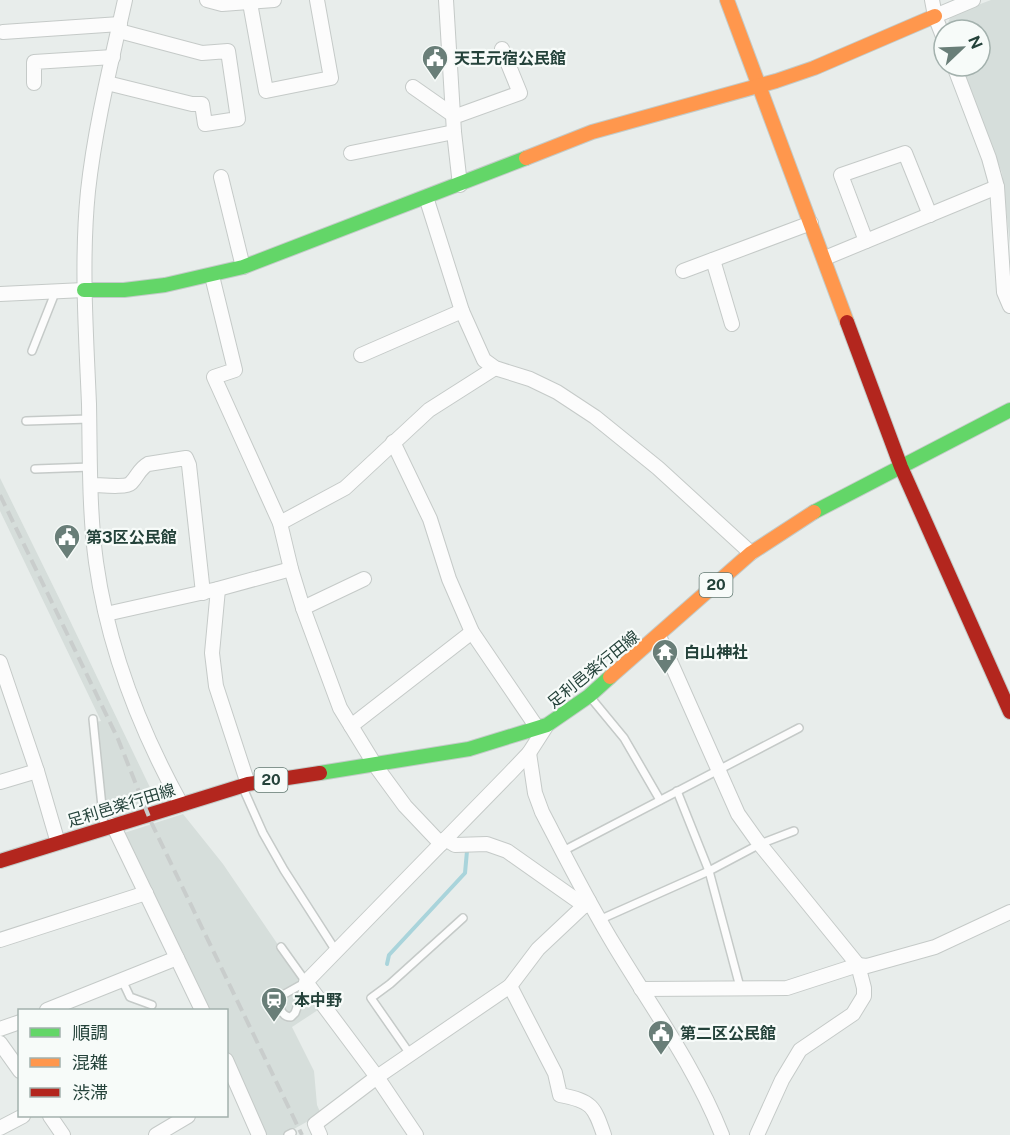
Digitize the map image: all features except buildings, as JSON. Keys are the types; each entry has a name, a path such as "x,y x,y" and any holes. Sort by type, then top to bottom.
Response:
{"street":[{"path":"125,0 95,139 88,192 84,290 96,562 117,657 138,717 181,804"},
{"path":"207,0 222,4 274,0"},
{"path":"250,3 266,91 331,78 317,0"},
{"path":"446,0 454,132 460,184"},
{"path":"727,0 901,467 1010,712"},
{"path":"933,0 935,16"},
{"path":"0,294 152,286 212,276 243,267 592,132 759,86 814,68 973,0"},
{"path":"3,32 119,27 202,53 228,51 238,119 205,124 202,105 192,105 107,83"},
{"path":"413,87 453,115 465,114 520,93 502,49"},
{"path":"34,83 34,62 113,57"},
{"path":"959,78 989,158 997,188 1004,292 1010,306"},
{"path":"351,153 454,132"},
{"path":"866,241 841,175 905,153 930,215"},
{"path":"221,177 243,267"},
{"path":"825,258 997,188"},
{"path":"426,197 462,311 484,360 495,368 530,379 557,392 595,417 658,468 751,553"},
{"path":"682,271 811,223"},
{"path":"713,260 732,324"},
{"path":"212,276 234,370 214,378 280,523 303,608 340,708 375,765 405,806 443,842 487,844 507,851 587,904"},
{"path":"360,355 462,311"},
{"path":"280,523 345,488 429,410 495,368"},
{"name":"足利邑楽行田線","path":"0,861 245,785 468,749 543,727 590,696 751,553 814,512 1010,410"},
{"path":"393,442 430,519 449,579 472,633 543,727 529,753 306,982 377,1077 416,1135"},
{"path":"91,485 127,485 142,467 148,464 186,458 189,465 203,592"},
{"path":"106,614 218,590 291,569"},
{"path":"303,608 364,579"},
{"path":"218,590 212,653 216,686 245,785"},
{"path":"351,726 472,633"},
{"path":"659,636 738,814 858,965 864,988 864,996 854,1014 800,1050 782,1080 757,1135"},
{"path":"0,662 37,771 58,843"},
{"path":"529,753 535,793 542,812 587,904 680,1053 722,1135"},
{"path":"0,782 37,771"},
{"path":"109,827 146,893 201,1009"},
{"path":"0,940 146,893"},
{"path":"320,1135 315,1124 377,1077 510,986 538,949 587,904"},
{"path":"641,989 787,988 858,965 867,966 935,947 1010,912"},
{"path":"52,1009 177,958"},
{"path":"510,986 555,1073 560,1095 579,1098 595,1110 604,1135"},
{"path":"0,1029 18,1023"},
{"path":"0,1043 18,1068"},
{"path":"228,1064 259,1135"},
{"path":"228,1091 239,1085"},
{"path":"0,1128 21,1117"},
{"path":"51,1117 63,1135"},
{"path":"156,1135 186,1117"}],"lane":[{"path":"32,351 53,298 53,291"},
{"path":"26,421 89,418"},
{"path":"35,470 91,467"},
{"path":"590,696 624,738 660,800"},
{"path":"93,719 109,827"},
{"path":"563,851 799,728"},
{"path":"245,785 262,833 336,951"},
{"path":"677,791 709,871 740,987"},
{"path":"599,920 709,871 760,844 794,831"},
{"path":"410,1054 370,998 390,984 463,918"},
{"path":"281,947 306,982"},
{"path":"122,980 130,997 152,1005"},
{"path":"306,982 295,1013 291,1017 285,1016 278,1000 306,982"}],"shaded area":[{"path":"991,0 1010,0 1010,244 1002,173 966,78 992,78 992,18 950,18 951,15"},
{"path":"0,478 156,800 126,811 107,814 96,722 101,721 0,511"},
{"path":"183,814 223,864 321,1008 292,1027 314,1071 317,1105 321,1114 283,1135 263,1135 251,1102 228,1053 228,1009 207,1009 121,834"}],"waterway":[{"path":"387,964 389,955 465,873 467,851"}],"railway":[{"path":"0,495 118,739 151,822 302,1135"}],"traffic: fast":[{"path":"84,290 124,290 165,285 243,267 526,158"},
{"path":"814,512 1010,410"},
{"path":"320,773 469,749 547,725 589,696 610,677"}],"traffic: slow":[{"path":"727,0 847,322"},
{"path":"526,158 592,132 776,81 814,68 935,16"},
{"path":"610,677 751,553 814,512"}],"traffic: jam":[{"path":"847,322 901,467 1010,712"},
{"path":"0,861 248,784 320,773"}],"place":[{"name":"天王元宿公民館","path":"435,81"},
{"name":"第3区公民館","path":"67,560"},
{"name":"白山神社","path":"665,675"},
{"name":"本中野","path":"274,1023"},
{"name":"第二区公民館","path":"661,1056"}]}
